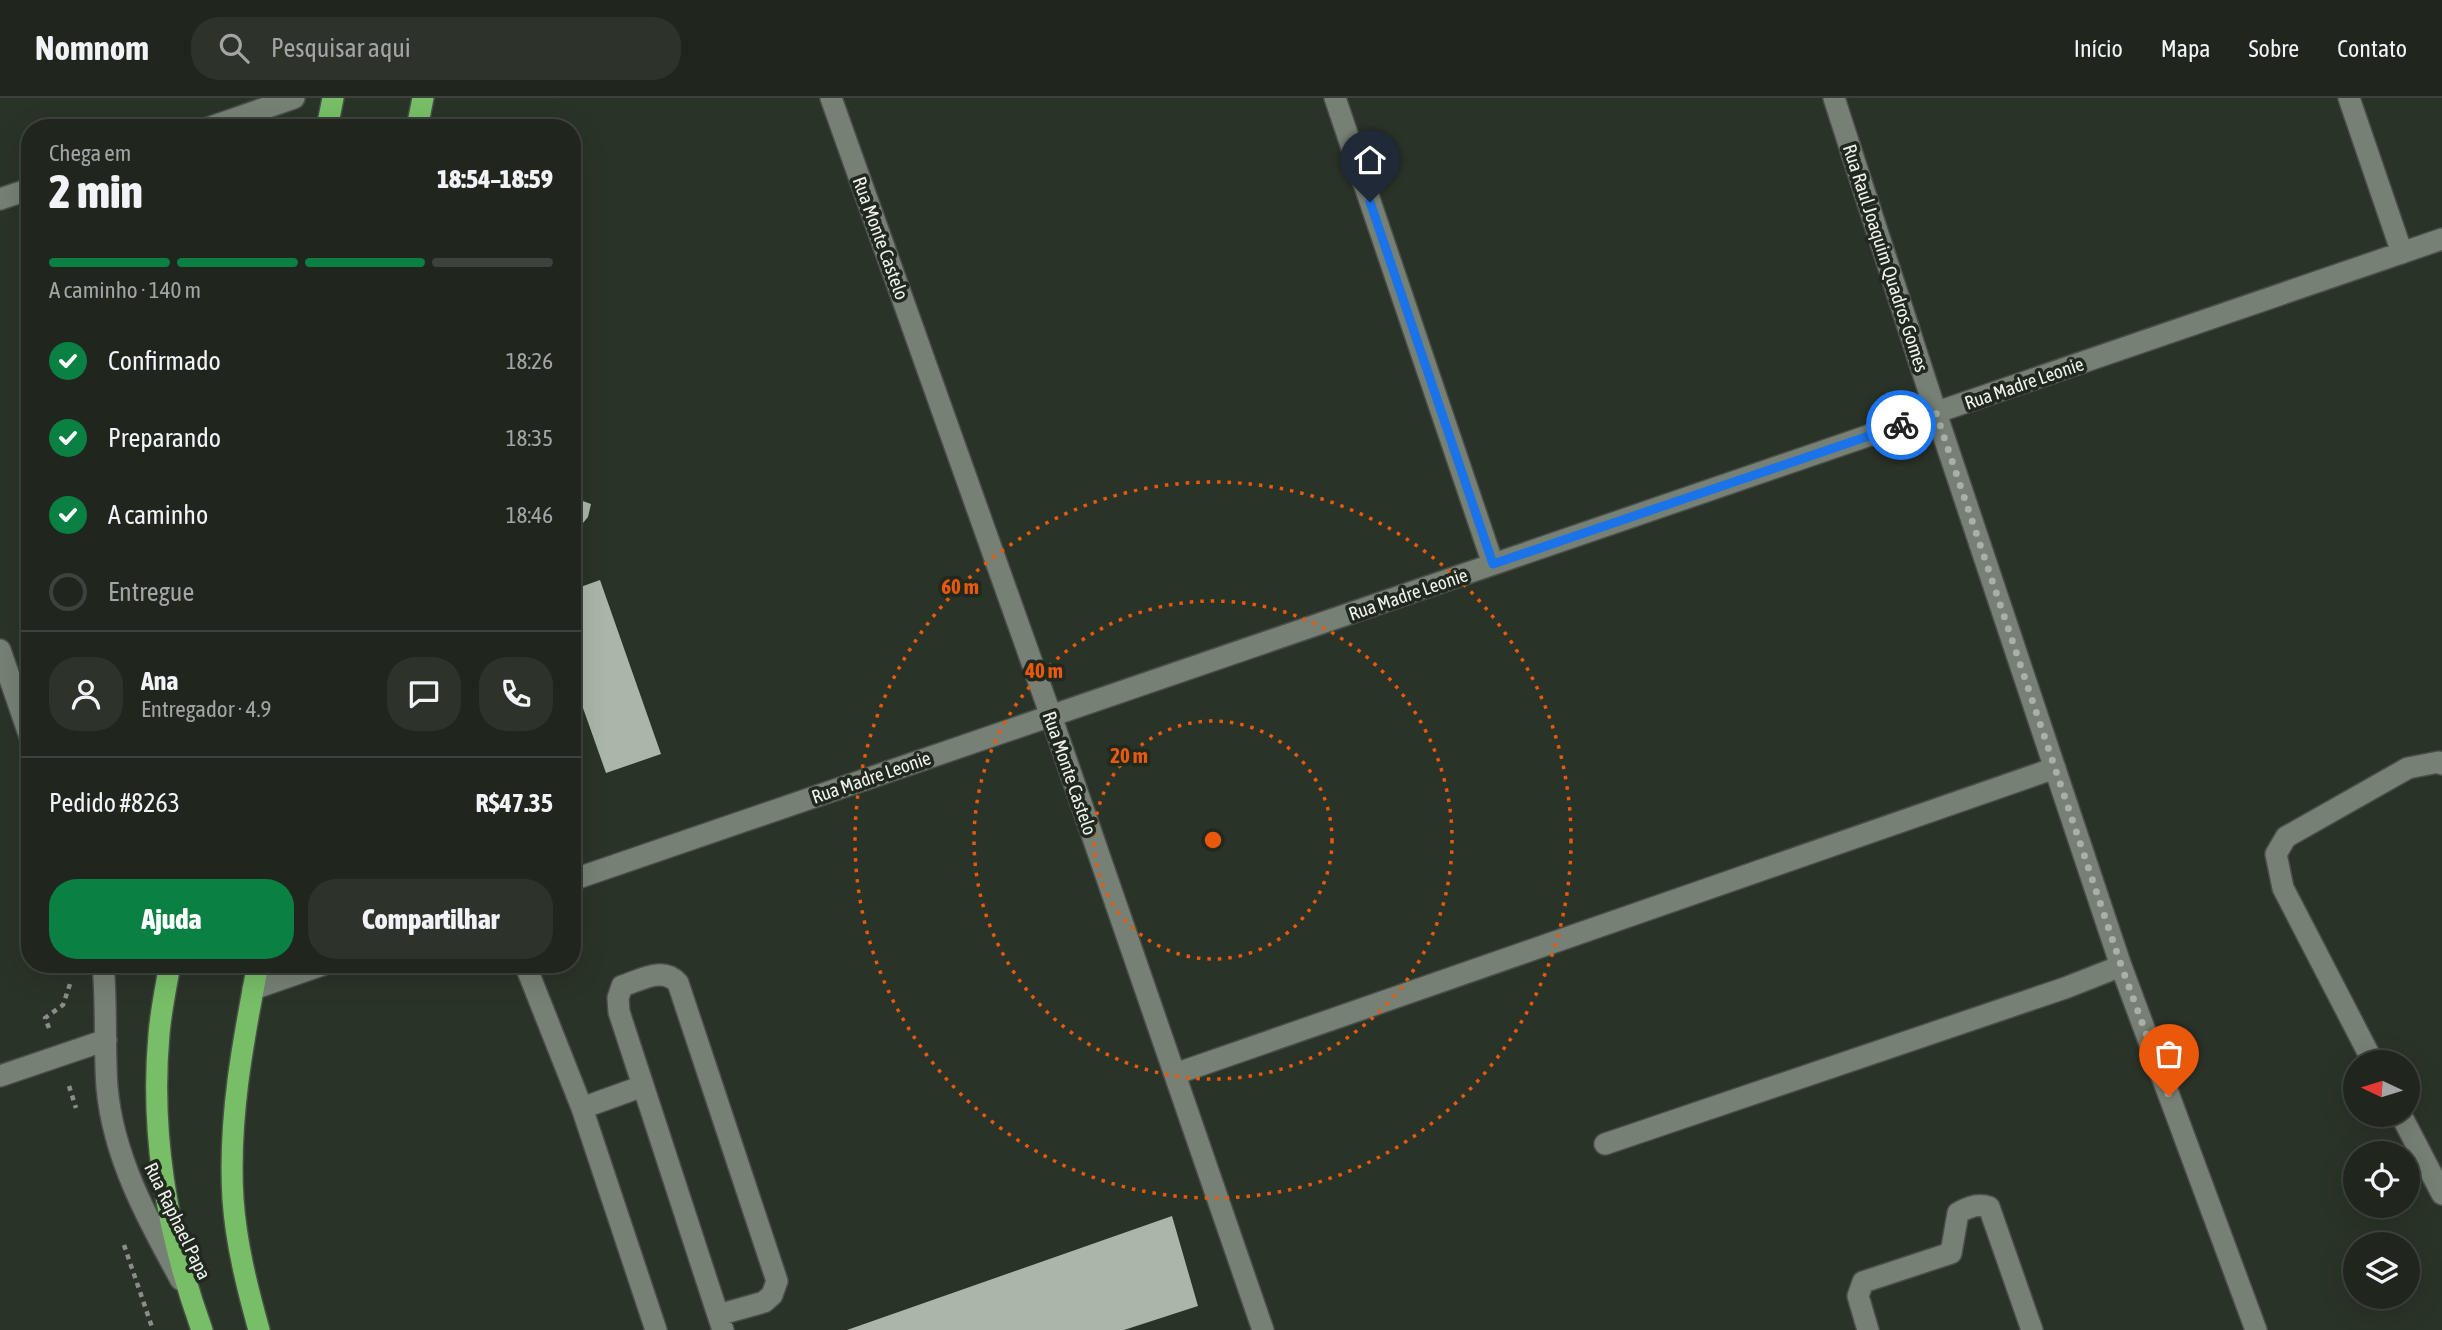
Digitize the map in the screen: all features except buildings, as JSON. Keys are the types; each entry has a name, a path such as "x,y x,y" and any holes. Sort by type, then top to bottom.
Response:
{"highway":[{"path":"329,119 333,98"},
{"path":"419,119 423,98"},
{"path":"169,973 159,1034 157,1102 162,1166 172,1230 189,1294"},
{"name":"Rua Raphael Papa","path":"256,973 240,1060 232,1164 237,1239 248,1292 260,1330"},
{"name":"Rua Raphael Papa","path":"189,1294 202,1330"}],"street":[{"path":"234,119 294,98"},
{"name":"Rua Monte Castelo","path":"831,98 1051,716 1263,1330"},
{"path":"1335,98 1493,564"},
{"name":"Rua Raul Joaquim Quadros Gomes","path":"1834,98 1936,413 2121,965 2256,1330"},
{"path":"2349,98 2402,253"},
{"path":"0,199 21,192"},
{"name":"Rua Madre Leonie","path":"581,877 2442,239"},
{"path":"0,650 21,711"},
{"path":"2368,1050 2283,888 2276,854 2286,837 2408,768 2439,762 2442,764"},
{"path":"1175,1074 2055,768"},
{"path":"1605,1144 2065,988 2121,965"},
{"name":"Rua Raphael Papa","path":"103,973 107,1088 113,1123 126,1168 147,1218 189,1294"},
{"path":"253,989 299,973"},
{"path":"529,973 582,1108 656,1330"},
{"path":"662,973 672,975 678,983 777,1281 772,1295 764,1302 720,1323 619,1012 618,998 622,986 662,973"},
{"path":"0,1076 106,1040"},
{"path":"582,1108 643,1086"},
{"path":"2407,1127 2442,1194"},
{"path":"1868,1330 1858,1296 1863,1282 1951,1253 1958,1213 1981,1204 1989,1207 2032,1330"}],"path":[{"path":"45,1018 63,1005 71,982 71,973"}],"way so far":[{"path":"1901,425 1936,413 2121,965 2169,1096"}],"route":[{"path":"1370,202 1493,564 1901,425"}]}
